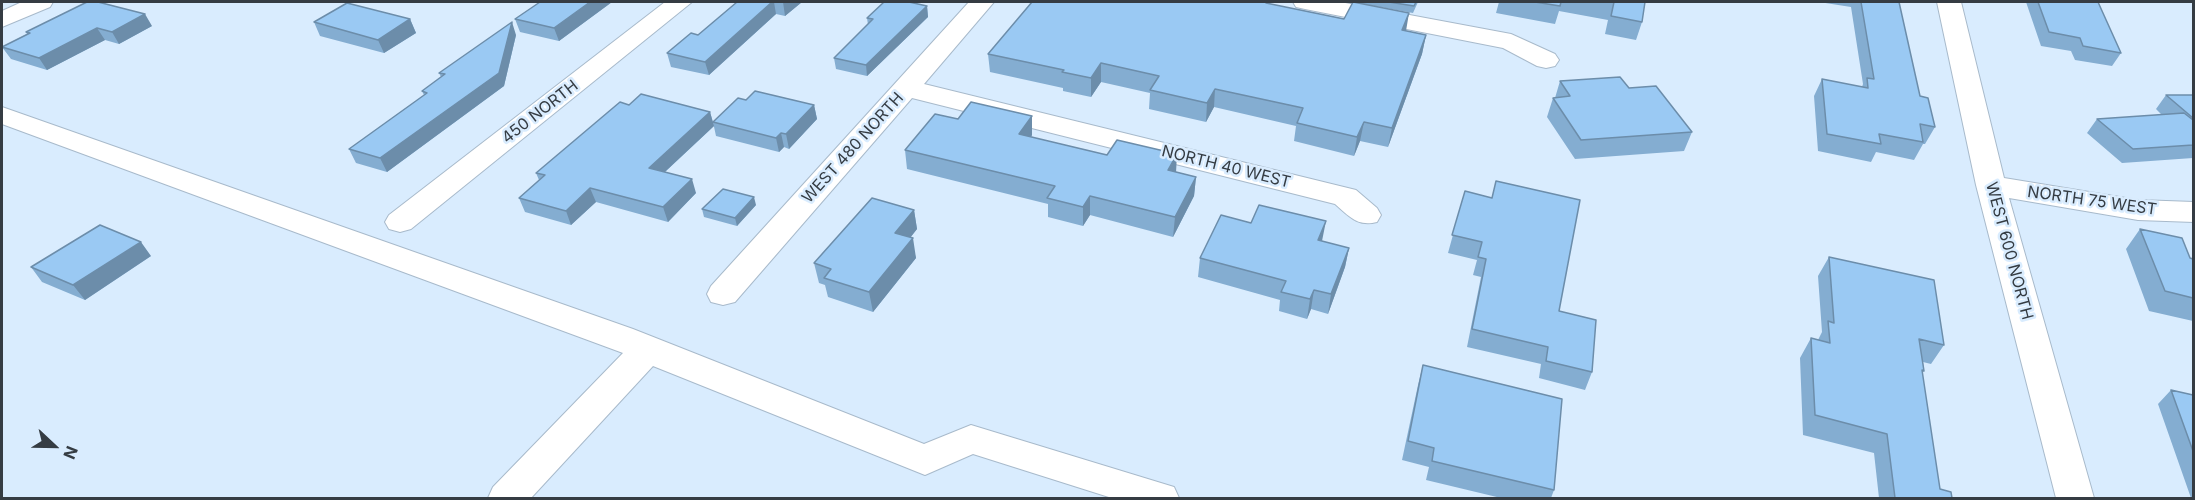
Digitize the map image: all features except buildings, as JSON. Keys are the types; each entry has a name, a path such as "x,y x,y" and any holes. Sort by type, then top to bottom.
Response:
{"street":[{"path":"2,20 40,2"},
{"name":"450 NORTH","path":"400,222 680,2"},
{"name":"WEST 480 NORTH","path":"723,294 982,2"},
{"path":"1305,2 1511,42 1546,60"},
{"name":"WEST 600 NORTH","path":"1949,2 1991,185 2075,498"},
{"name":"NORTH 40 WEST","path":"906,88 1345,197 1366,215"},
{"path":"2,115 621,338 925,460 971,439 1160,498"},
{"name":"NORTH 75 WEST","path":"1991,185 2138,210 2193,212"},
{"path":"507,498 647,350"}]}
